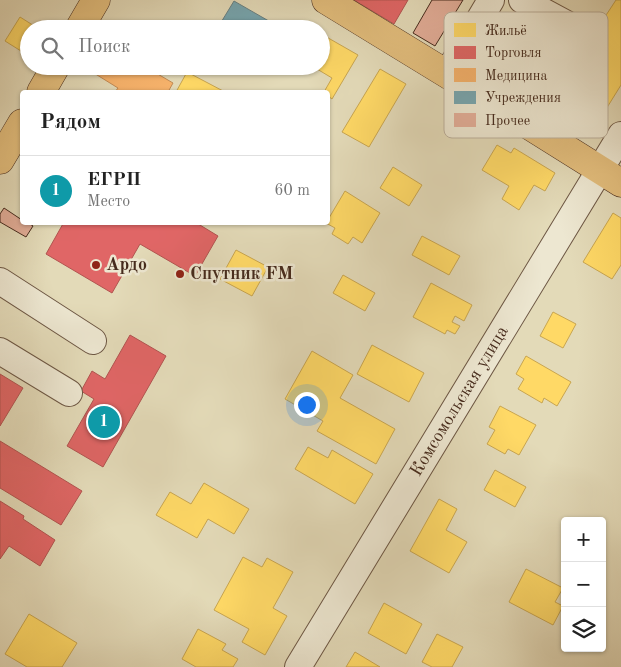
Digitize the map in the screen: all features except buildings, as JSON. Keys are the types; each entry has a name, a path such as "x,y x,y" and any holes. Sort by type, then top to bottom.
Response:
{"main road":[{"path":"84,20 96,0"},
{"path":"326,0 444,72"},
{"path":"41,90 50,75"},
{"path":"0,160 20,126"},
{"path":"548,138 610,177"}],"street":[{"path":"484,12 491,0"},
{"path":"522,0 544,12"},
{"name":"Комсомольская улица","path":"298,667 610,177 621,135"},
{"path":"0,282 93,341"},
{"path":"0,352 69,393"}],"place":[{"name":"Ардо","path":"96,265"},
{"name":"Спутник FM","path":"180,274"},
{"name":"ЕГРП","path":"104,422"}]}
